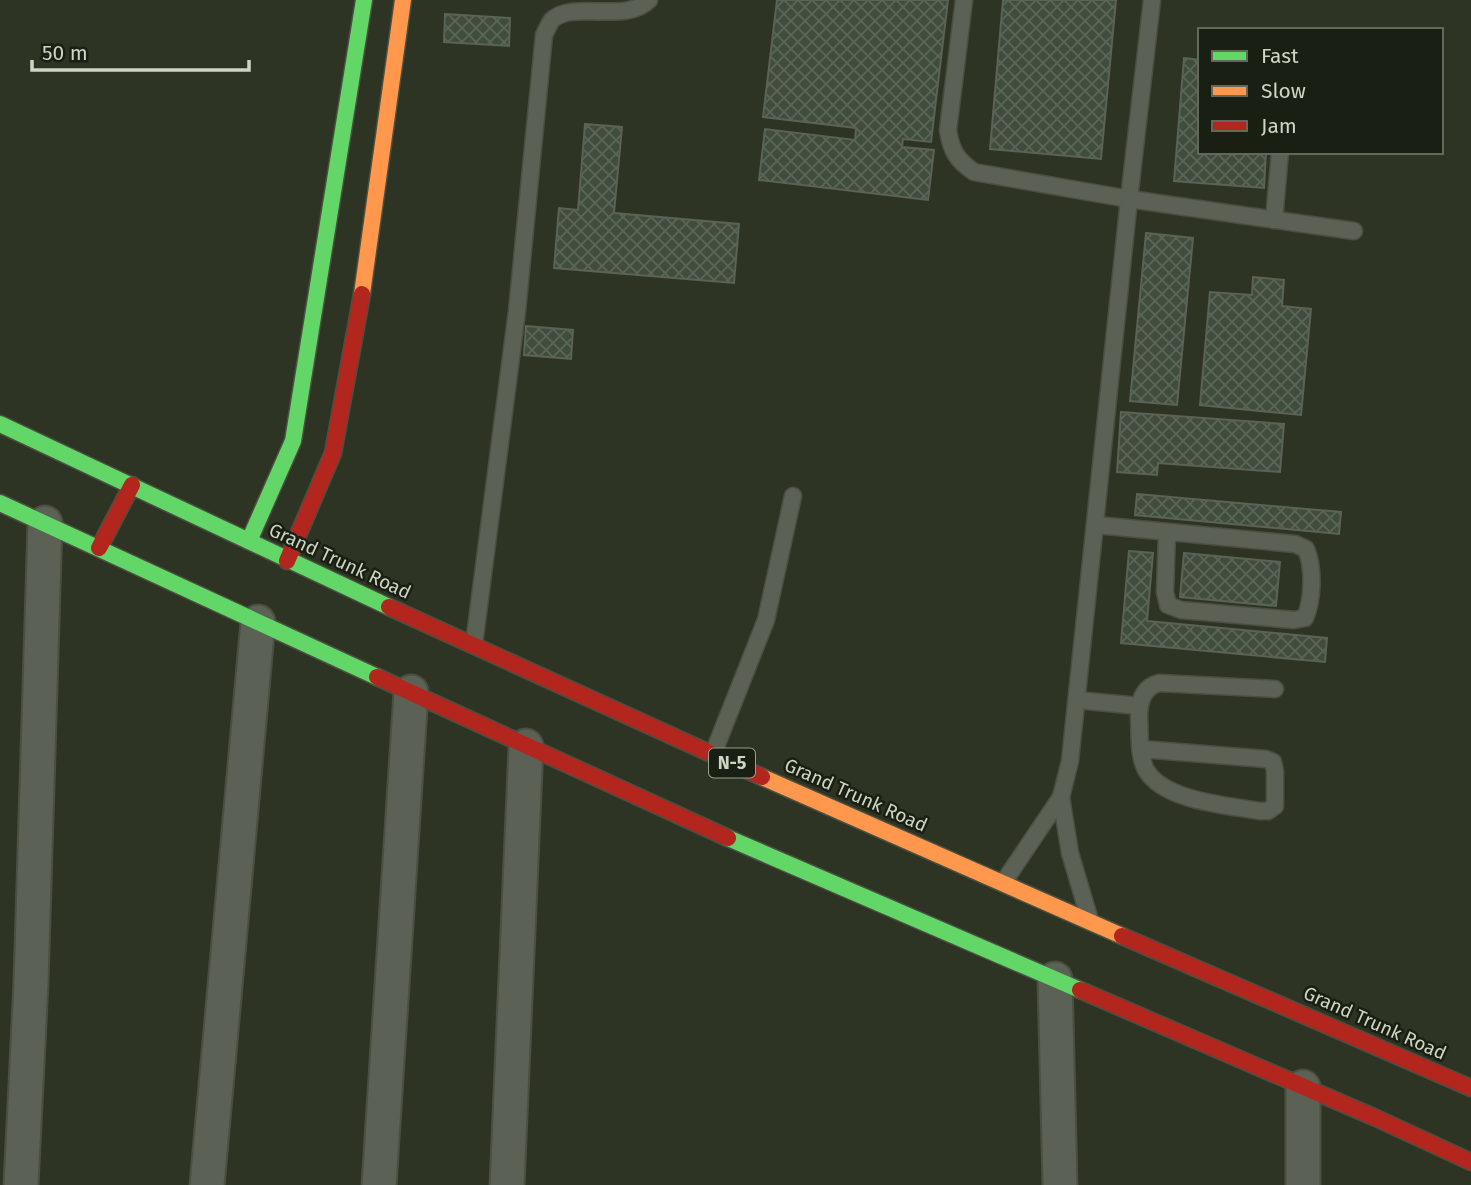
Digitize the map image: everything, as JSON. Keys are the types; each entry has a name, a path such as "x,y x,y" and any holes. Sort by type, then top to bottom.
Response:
{"main road":[{"path":"249,541 293,441 364,0"},
{"path":"287,561 333,453 359,314 402,0"},
{"name":"Grand Trunk Road","path":"0,424 473,646 1090,922 1471,1088"},
{"path":"99,548 132,485"},
{"path":"0,503 682,818 1471,1162"}],"street":[{"path":"21,1185 31,982 46,523"},
{"path":"207,1185 258,622"},
{"path":"379,1185 411,692"},
{"path":"507,1185 526,746"},
{"path":"1055,979 1060,1185"},
{"path":"1303,1087 1303,1185"}],"lane":[{"path":"473,646 517,311 544,35 553,19 571,12 629,11 649,0"},
{"path":"964,0 948,130 950,148 960,163 974,172 1129,199 1353,231"},
{"path":"1003,883 1061,797 1070,761 1152,0"},
{"path":"1274,220 1280,154"},
{"path":"713,754 766,620 793,496"},
{"path":"1096,525 1295,544 1306,549 1310,559 1309,607 1305,618 1294,620 1181,610 1168,605 1167,532"},
{"path":"1141,749 1266,759 1273,762 1275,806 1268,811 1183,796 1167,790 1155,781 1145,768 1141,749 1139,706 1146,690 1159,683 1275,689"},
{"path":"1077,700 1139,706"},
{"path":"1061,797 1070,853 1090,922"}],"building":[{"path":"777,0 948,0 931,142 903,139 902,147 934,150 928,200 759,180 765,129 855,140 856,128 763,117"},
{"path":"1003,0 1116,0 1101,159 990,149"},
{"path":"445,14 510,18 509,46 444,42"},
{"path":"1184,58 1198,60 1198,154 1266,154 1264,188 1174,181"},
{"path":"585,124 622,127 614,213 739,224 734,283 554,268 559,208 578,210"},
{"path":"1146,233 1193,238 1177,405 1130,401"},
{"path":"1253,277 1284,280 1282,306 1311,309 1301,415 1200,405 1210,292 1252,295"},
{"path":"526,326 573,330 571,359 524,355"},
{"path":"1121,412 1284,424 1280,472 1158,463 1157,475 1117,472"},
{"path":"1137,494 1341,512 1339,534 1135,515"},
{"path":"1129,551 1153,553 1147,621 1327,638 1325,662 1121,643"},
{"path":"1184,553 1280,562 1276,606 1180,597"}],"traffic: fast":[{"path":"249,541 293,441 364,0"},
{"path":"0,424 389,607"},
{"path":"0,503 377,677"},
{"path":"728,838 1080,990"}],"traffic: slow":[{"path":"362,294 403,0"},
{"path":"762,777 1122,936"}],"traffic: jam":[{"path":"287,561 333,453 362,294"},
{"path":"99,548 132,485"},
{"path":"389,607 762,777"},
{"path":"377,677 728,838"},
{"path":"1122,936 1471,1088"},
{"path":"1080,990 1471,1162"}]}
